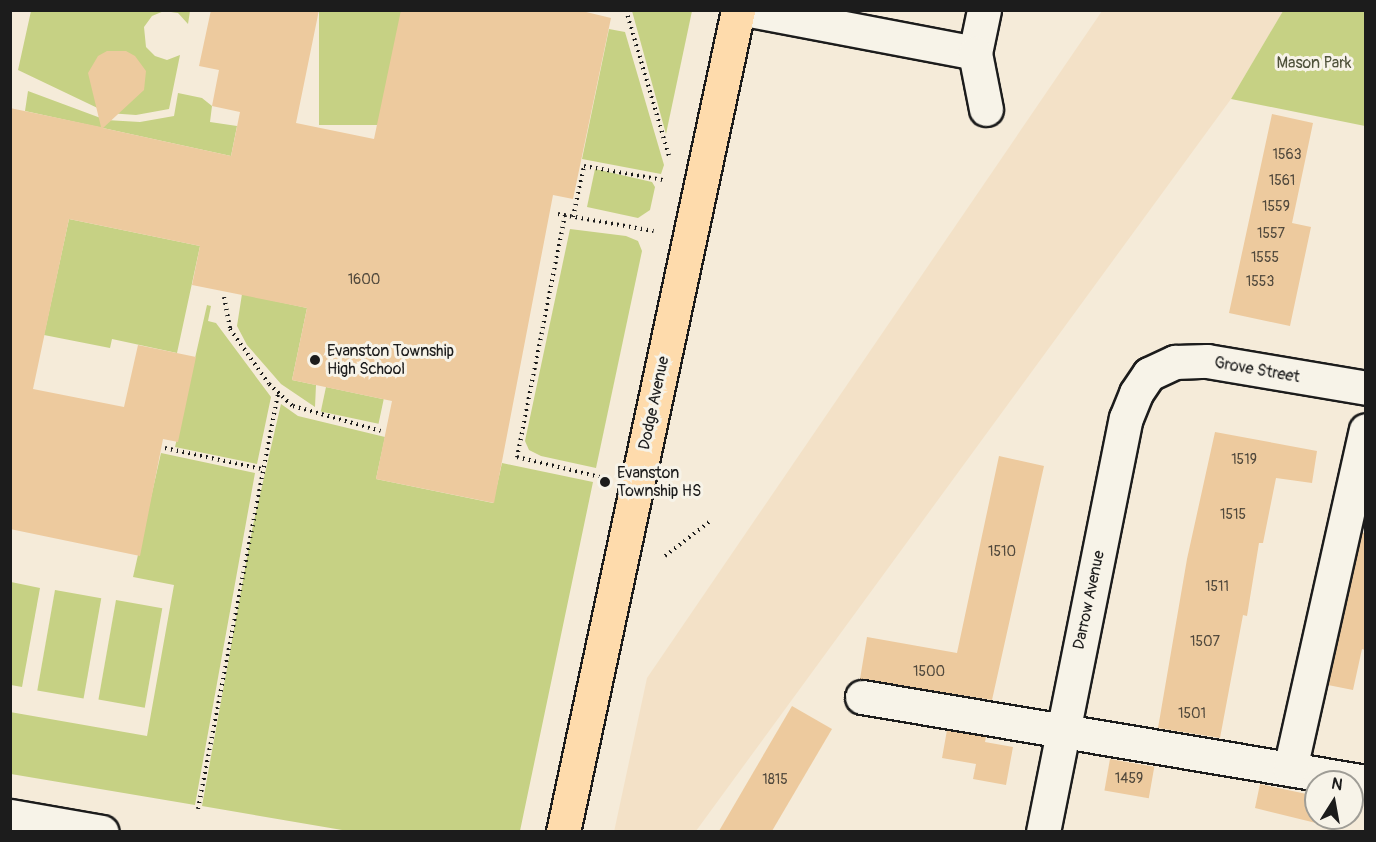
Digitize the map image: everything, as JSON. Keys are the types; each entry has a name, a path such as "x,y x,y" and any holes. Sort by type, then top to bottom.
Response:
{"main road":[{"name":"Dodge Avenue","path":"563,831 738,10"}],"street":[{"path":"750,10 975,53"},
{"path":"984,10 975,53 986,109"},
{"name":"Grove Street","path":"1149,374 1175,362 1207,361 1365,388"},
{"name":"Darrow Avenue","path":"1043,831 1126,418 1136,393 1149,374"},
{"path":"1290,769 1365,430"},
{"path":"862,697 1365,782"},
{"path":"10,816 102,831"}],"path":[{"path":"626,10 669,156"},
{"path":"573,217 584,166 663,180"},
{"path":"558,214 653,231"},
{"path":"565,215 517,457 600,477"},
{"path":"224,297 230,329 278,392 293,406 381,431"},
{"path":"198,809 278,392"},
{"path":"165,448 262,469"},
{"path":"665,556 709,522"}],"shaded area":[{"path":"1102,11 1283,11 1231,99 696,831 614,832 647,678"}],"green space":[{"path":"31,11 164,11 152,16 144,27 146,47 155,56 167,60 180,55 169,109 136,115 108,113 18,70"},
{"path":"164,11 190,11 188,24 178,13"},
{"path":"319,11 401,11 401,125 319,125"},
{"path":"632,11 692,11 666,134"},
{"name":"Mason Park","path":"1283,11 1365,11 1365,126 1231,99"},
{"path":"609,29 625,32 664,165 661,174 582,159"},
{"path":"28,91 106,120 140,122 174,116 178,93 202,98 212,106 210,122 237,126 231,156 25,111"},
{"path":"595,169 652,182 655,187 650,210 638,218 587,207"},
{"path":"69,219 200,246 177,353 112,339 110,348 44,335"},
{"path":"570,229 626,236 638,241 642,251 596,468 541,456 529,450 525,441"},
{"path":"242,294 307,308 292,380 316,385 315,407 281,384 247,345 237,326"},
{"path":"207,305 211,306 208,321 216,323 271,397 257,464 175,447"},
{"path":"326,387 384,399 379,424 321,411"},
{"path":"281,404 298,416 385,437 376,479 493,503 502,463 593,482 520,831 348,831 202,806 253,525"},
{"path":"161,453 255,473 195,805 11,774 10,712 147,736 174,585 133,577"},
{"path":"11,582 40,588 22,687 11,685"},
{"path":"55,590 101,598 84,699 37,690"},
{"path":"116,600 162,608 145,708 98,699"}],"building":[{"name":"Evanston Township High School","path":"211,10 319,10 296,123 374,139 401,10 578,10 611,18 573,199 553,195 494,503 376,479 392,401 292,380 307,308 192,285 200,246 69,219 33,389 124,407 138,345 196,357 178,442 163,439 140,556 10,529 10,108 101,127 88,73 98,56 107,51 126,51 135,56 146,71 144,90 103,128 231,156 240,112 212,106 219,70 199,66"},
{"path":"1272,114 1313,123 1292,223 1311,227 1290,326 1229,313"},
{"path":"1215,432 1317,451 1312,483 1276,478 1263,543 1259,543 1247,616 1243,615 1220,738 1158,728 1187,559"},
{"path":"999,456 1044,466 992,700 860,679 867,637 957,653"},
{"path":"1362,533 1365,533 1365,650 1362,649 1353,690 1328,685"},
{"path":"792,706 832,729 772,831 719,831"},
{"path":"947,730 986,737 985,742 1013,747 1006,785 973,779 976,764 942,758"},
{"path":"1110,759 1154,767 1149,798 1104,791"},
{"path":"1260,784 1304,793 1304,820 1255,808"}],"place":[{"name":"Evanston Township High School","path":"315,360"},
{"name":"Evanston Township HS","path":"605,482"}]}
